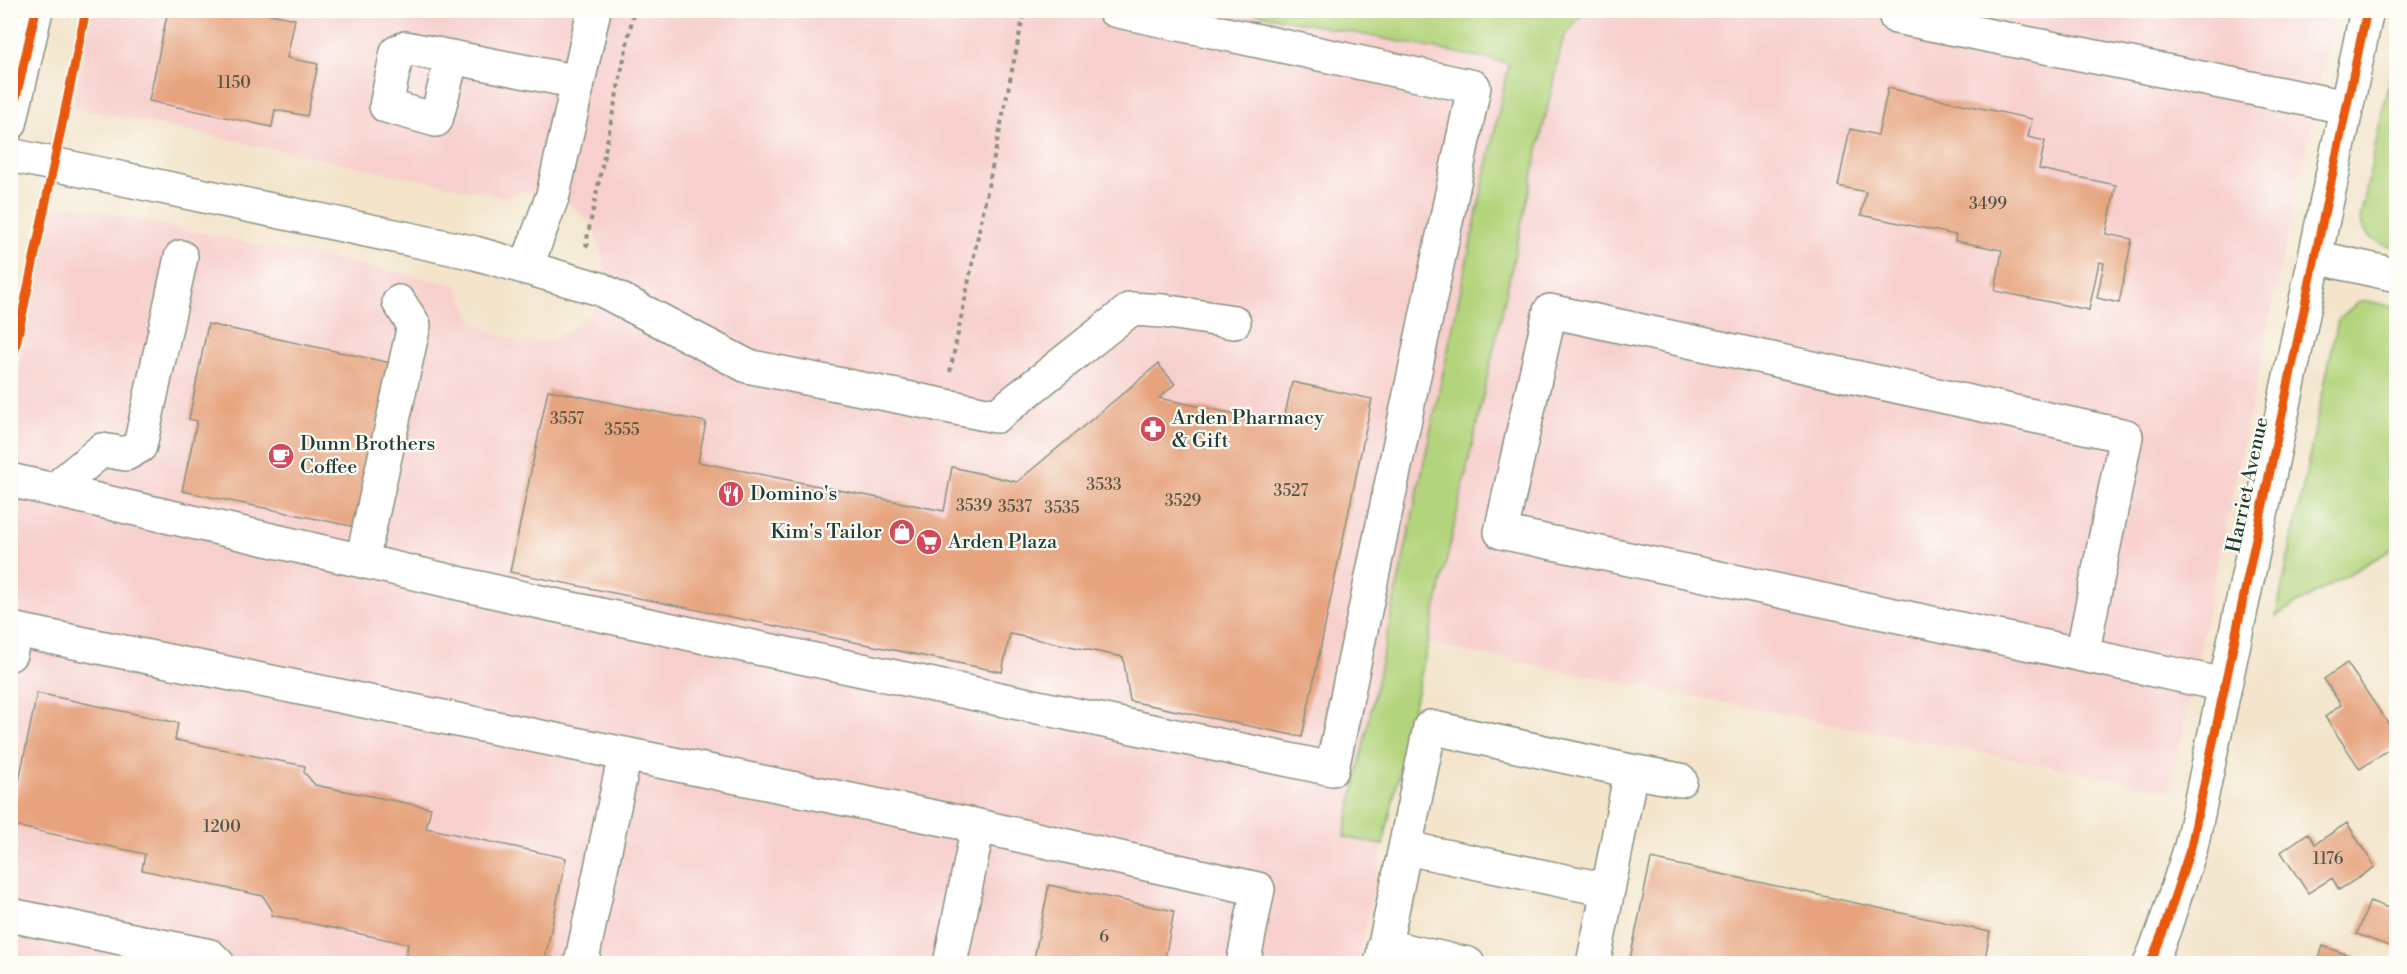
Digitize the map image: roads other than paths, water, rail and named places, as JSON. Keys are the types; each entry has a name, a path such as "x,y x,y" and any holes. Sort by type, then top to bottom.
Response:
{"street":[{"path":"10,124 36,10"},
{"path":"526,268 554,195 594,10"},
{"path":"10,480 457,583 1332,769 1474,87 1114,10"},
{"name":"Harriet Avenue","path":"2150,963 2164,929 2191,846 2367,10"},
{"path":"1896,17 2346,107"},
{"path":"452,57 578,82"},
{"path":"10,155 475,253 600,289 747,366 996,416 1131,309 1163,310 1234,322"},
{"path":"54,490 102,450 126,454 140,446 181,257"},
{"path":"2315,257 2397,275"},
{"path":"362,561 414,325 399,302"},
{"path":"2082,655 2126,436 1550,311 1501,532 2082,655 2225,685"},
{"path":"10,654 16,630 978,826 1258,888 1243,963"},
{"path":"1468,963 1382,955 1430,727 1680,780"},
{"path":"581,963 625,754"},
{"path":"1593,963 1631,771"},
{"path":"950,963 978,826"},
{"path":"1406,848 1608,890"},
{"path":"10,915 210,956 218,963"}],"place":[{"name":"Arden Pharmacy & Gift","path":"1153,429"},
{"name":"Dunn Brothers Coffee","path":"281,456"},
{"name":"Domino's","path":"731,494"},
{"name":"Kim's Tailor","path":"902,532"},
{"name":"Arden Plaza","path":"929,542"}]}
